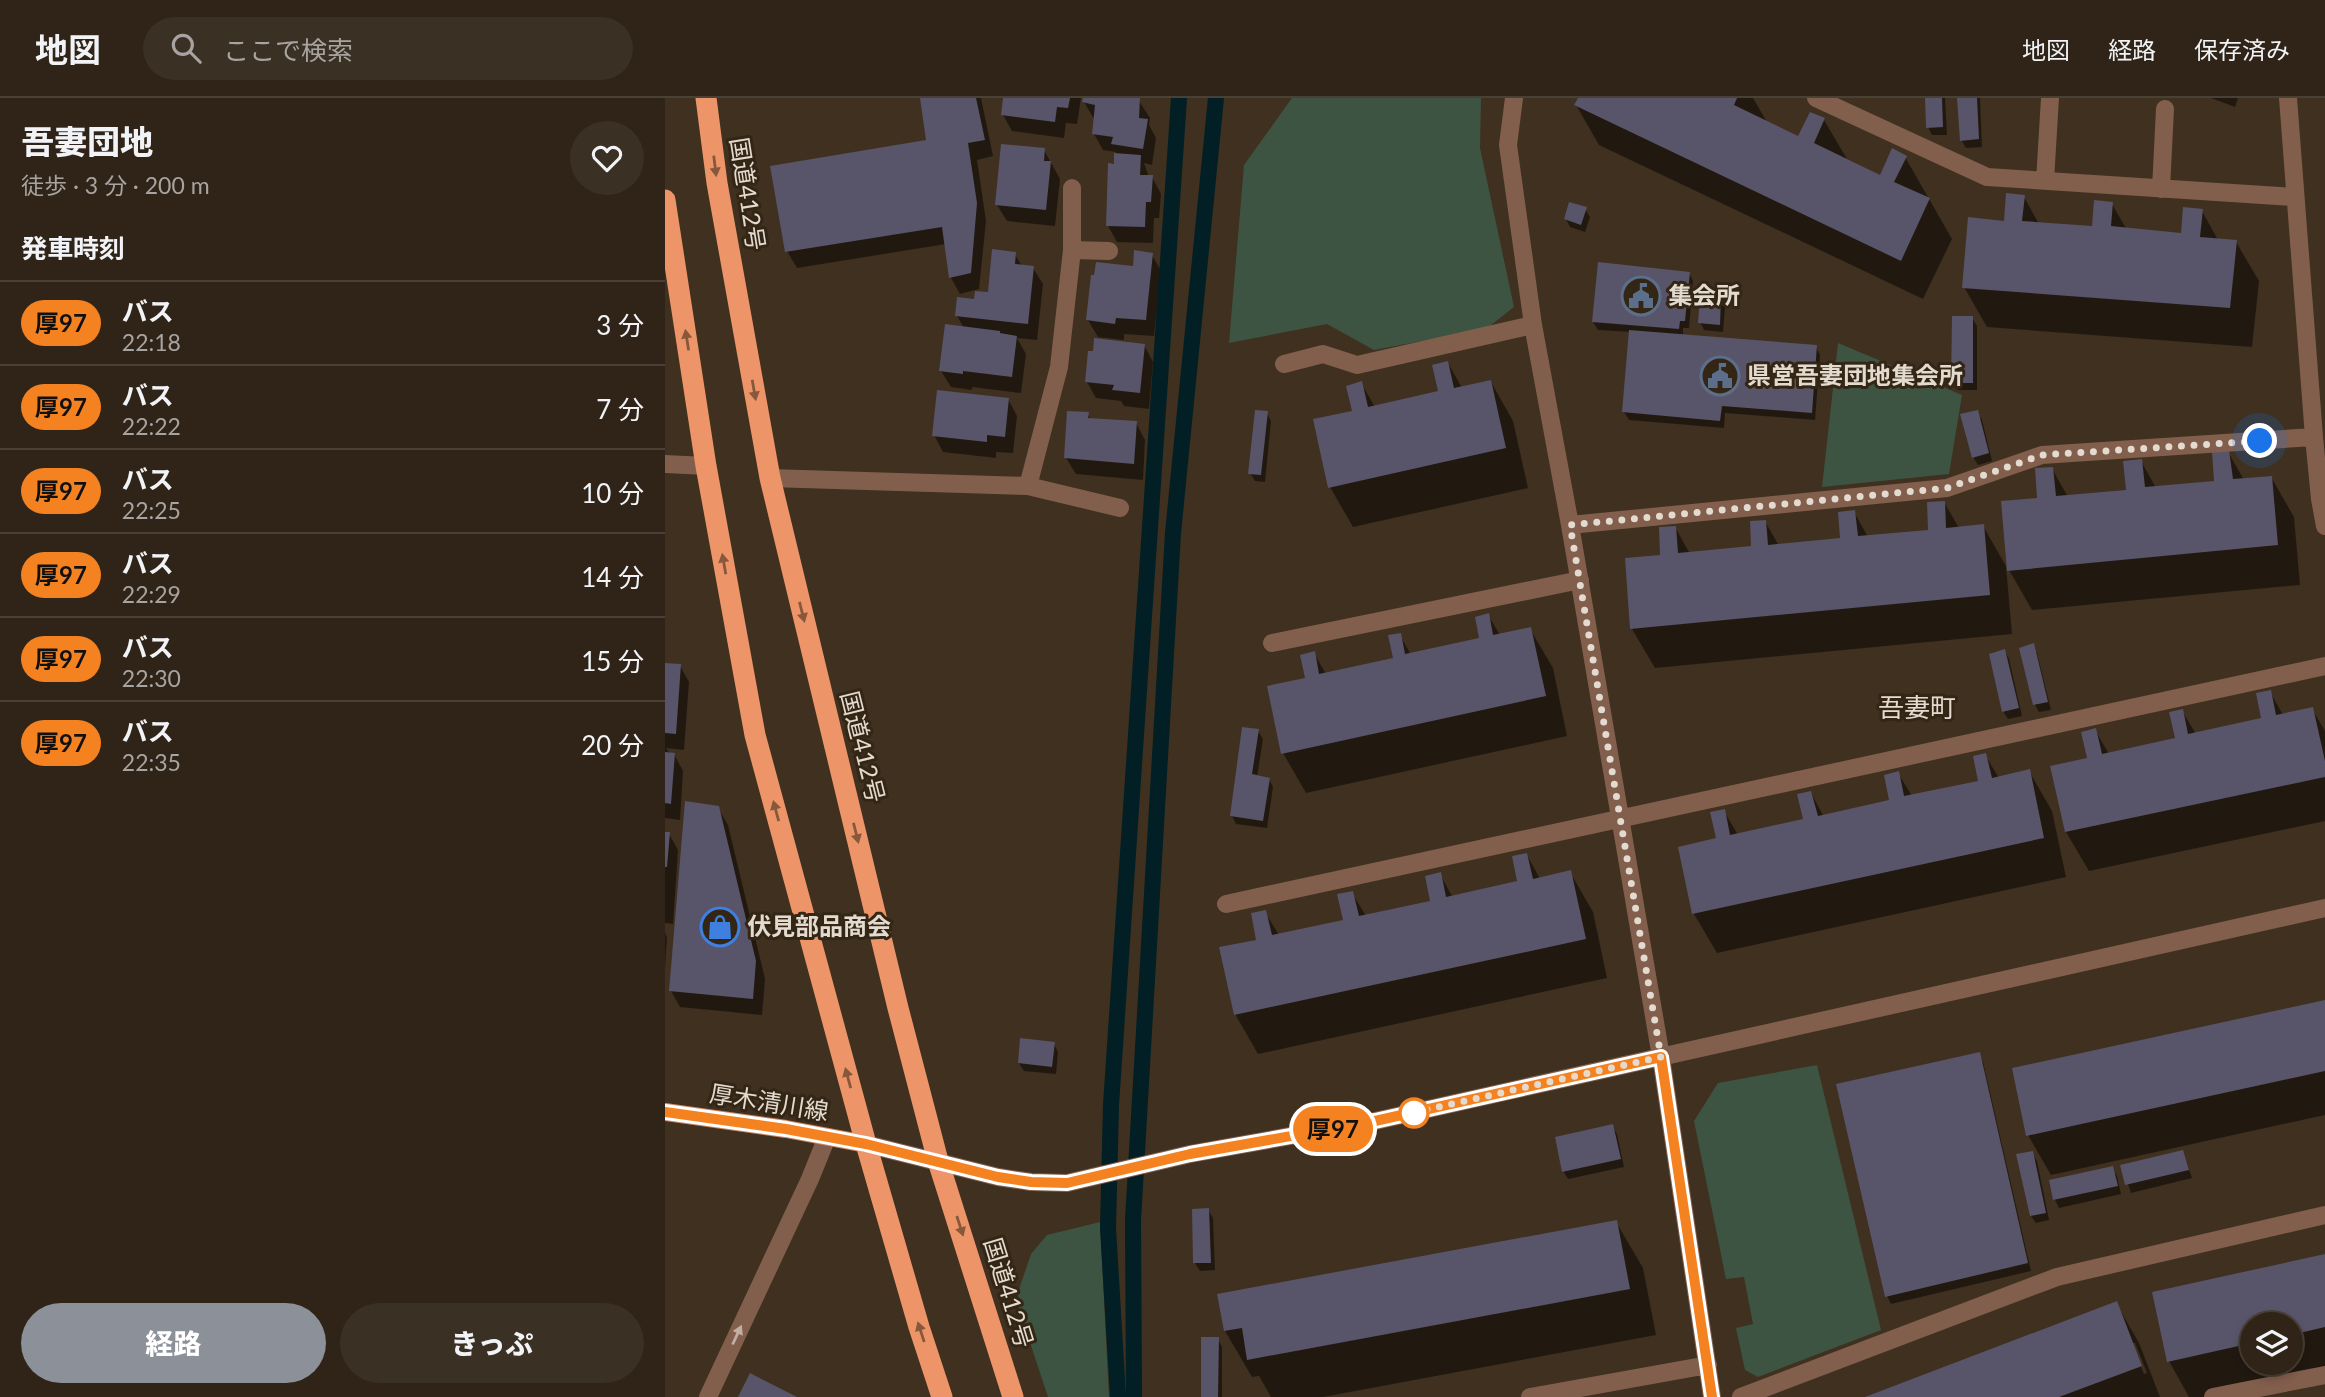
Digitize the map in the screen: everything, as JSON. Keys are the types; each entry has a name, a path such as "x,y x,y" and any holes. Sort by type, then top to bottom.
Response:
{"highway":[{"name":"国道412号","path":"706,98 717,183 770,478 938,1161 1013,1397"},
{"path":"665,200 706,466 755,735 866,1144 942,1397"}],"main road":[{"name":"厚木清川線","path":"665,1112 866,1144"}],"street":[{"path":"1514,98 1509,145 1533,325 1580,580 1661,1057 1712,1397"},
{"path":"2045,181 2050,98"},
{"path":"2288,98 2314,437 2325,526"},
{"path":"1826,100 1987,177 2294,197"},
{"path":"2161,189 2165,109"},
{"path":"1028,486 1059,367 1072,250 1072,188"},
{"path":"1072,250 1109,251"},
{"path":"1284,364 1322,354 1357,365 1533,325"},
{"path":"1570,525 1947,488 2042,455 2314,437"},
{"path":"665,464 706,466"},
{"path":"770,478 1028,486 1120,509"},
{"path":"1272,643 1580,580"},
{"path":"1226,904 2325,666"},
{"path":"866,1144 998,1177 1031,1182 1067,1183 1190,1154 1375,1121 2325,908"},
{"path":"708,1397 827,1137"},
{"path":"1741,1397 2057,1277 2325,1215"},
{"path":"1530,1397 1707,1365"},
{"path":"2213,1397 2325,1374"}],"green space":[{"path":"1292,98 1481,98 1480,148 1514,307 1486,329 1374,350 1327,324 1229,343 1244,165"},
{"path":"1838,343 1962,395 1949,474 1822,487"},
{"path":"1817,1065 1881,1330 1758,1377 1745,1370 1736,1328 1753,1324 1744,1277 1726,1279 1694,1121 1718,1083"},
{"path":"1100,1222 1109,1397 1048,1397 1019,1309 1018,1292 1031,1254 1047,1235"}],"building":[{"path":"920,98 976,98 985,140 968,143 977,203 971,273 949,278 942,227 785,252 770,166 926,140"},
{"path":"1003,98 1070,98 1068,108 1057,107 1055,122 1001,115"},
{"path":"1083,98 1140,98 1139,118 1148,119 1143,149 1111,144 1113,137 1092,134 1095,105 1082,102"},
{"path":"1578,98 1737,98 1734,105 1798,136 1810,112 1825,118 1814,143 1880,175 1892,148 1907,156 1894,182 1930,198 1901,261 1574,105"},
{"path":"1925,98 1942,98 1943,127 1926,128"},
{"path":"1957,98 1977,98 1979,139 1960,141"},
{"path":"1001,144 1045,148 1044,161 1051,161 1046,210 995,205"},
{"path":"1114,153 1141,155 1140,175 1153,175 1151,202 1146,202 1145,227 1106,226 1108,163 1114,164"},
{"path":"2006,193 2025,195 2022,221 2092,226 2094,200 2113,202 2111,226 2181,233 2183,207 2203,209 2200,237 2237,240 2230,308 1962,288 1968,217 2004,221"},
{"path":"1569,202 1587,207 1581,225 1564,219"},
{"path":"992,249 1016,252 1015,264 1034,266 1028,324 955,316 957,297 974,299 975,291 988,292"},
{"path":"1134,250 1153,253 1146,320 1116,318 1115,324 1086,320 1091,275 1094,275 1096,262 1133,266"},
{"name":"集会所","path":"1598,262 1690,272 1685,321 1680,321 1679,329 1592,322"},
{"path":"1700,295 1721,297 1720,325 1698,323"},
{"path":"1952,316 1973,316 1973,383 1951,383"},
{"path":"945,324 1000,331 1017,336 1012,377 939,371"},
{"name":"県営吾妻団地集会所","path":"1629,330 1817,345 1812,413 1722,406 1720,421 1622,412"},
{"path":"1094,338 1145,344 1140,393 1112,390 1114,385 1085,382 1088,351 1093,351"},
{"path":"1448,361 1454,388 1491,380 1506,448 1328,488 1313,419 1352,411 1346,386 1362,381 1368,407 1438,391 1432,365"},
{"path":"937,390 1009,398 1005,437 987,435 987,442 932,436"},
{"path":"1255,410 1268,411 1261,475 1248,474"},
{"path":"1978,410 1989,453 1972,458 1960,414"},
{"path":"1067,411 1089,412 1088,418 1137,421 1134,464 1064,458"},
{"path":"2229,450 2233,479 2272,476 2278,545 2007,571 2001,501 2037,498 2035,468 2053,467 2056,496 2126,490 2123,461 2142,459 2145,487 2214,481 2212,452"},
{"path":"1945,501 1946,528 1984,524 1990,595 1630,629 1625,558 1660,555 1659,527 1676,526 1678,553 1751,546 1750,521 1766,520 1768,545 1840,538 1838,512 1855,510 1858,536 1928,530 1927,502"},
{"path":"1489,613 1493,635 1531,627 1546,696 1281,754 1267,686 1305,678 1300,655 1315,651 1319,674 1393,658 1388,635 1401,633 1405,654 1479,638 1475,617"},
{"path":"2034,643 2048,702 2033,705 2019,648"},
{"path":"2005,649 2019,708 2002,712 1989,654"},
{"path":"665,663 681,664 676,734 665,733"},
{"path":"2271,690 2276,715 2313,707 2325,761 2325,777 2065,832 2050,766 2087,758 2081,732 2096,728 2102,754 2175,738 2169,712 2183,709 2188,734 2261,718 2256,693"},
{"path":"1242,727 1259,729 1252,774 1270,778 1263,821 1230,816"},
{"path":"665,752 675,753 671,804 665,803"},
{"path":"1986,753 1992,778 2030,769 2044,838 1692,914 1678,847 1716,838 1710,812 1725,809 1730,835 1803,819 1797,794 1811,791 1818,816 1889,800 1884,775 1899,771 1904,796 1978,781 1973,756"},
{"path":"685,801 719,806 756,961 753,999 669,991"},
{"path":"665,832 670,832 667,867 665,867"},
{"path":"1527,853 1533,879 1571,870 1586,939 1234,1015 1219,947 1256,940 1251,913 1266,910 1272,935 1343,920 1337,894 1353,891 1359,916 1430,901 1425,876 1441,872 1446,897 1517,881 1512,856"},
{"path":"2325,1000 2325,1071 2026,1136 2012,1068"},
{"path":"1020,1038 1055,1042 1052,1067 1018,1063"},
{"path":"1980,1052 2028,1263 1885,1297 1836,1084"},
{"path":"1613,1124 1621,1159 1562,1172 1555,1137"},
{"path":"2183,1150 2189,1170 2125,1185 2120,1165"},
{"path":"2033,1151 2046,1213 2030,1216 2016,1154"},
{"path":"2113,1166 2118,1186 2053,1200 2049,1180"},
{"path":"1209,1208 1211,1263 1193,1263 1192,1209"},
{"path":"1617,1220 1630,1289 1247,1360 1242,1328 1224,1331 1217,1294"},
{"path":"2325,1254 2325,1327 2303,1332 2303,1312 2240,1312 2240,1346 2167,1362 2152,1292"},
{"path":"2117,1301 2142,1366 2059,1397 1865,1397"},
{"path":"1201,1337 1219,1337 1218,1397 1201,1397"},
{"path":"750,1373 797,1397 738,1397"}],"waterway":[{"path":"1118,1397 1108,1228 1111,1105 1179,98"},
{"path":"1134,1397 1133,1220 1173,533 1216,98"}],"bus line":[{"name":"厚97","path":"665,1112 786,1129 866,1144 998,1177 1031,1182 1067,1183 1190,1154 1375,1121 1661,1057 1712,1397"}],"place":[{"name":"集会所","path":"1641,296"},
{"name":"県営吾妻団地集会所","path":"1720,376"},
{"name":"伏見部品商会","path":"720,927"}],"district":[{"name":"吾妻町","path":"1917,708"}],"route":[{"path":"1414,1113 1402,1115 1661,1057 1570,525 1947,488 2042,455 2260,441"}]}
